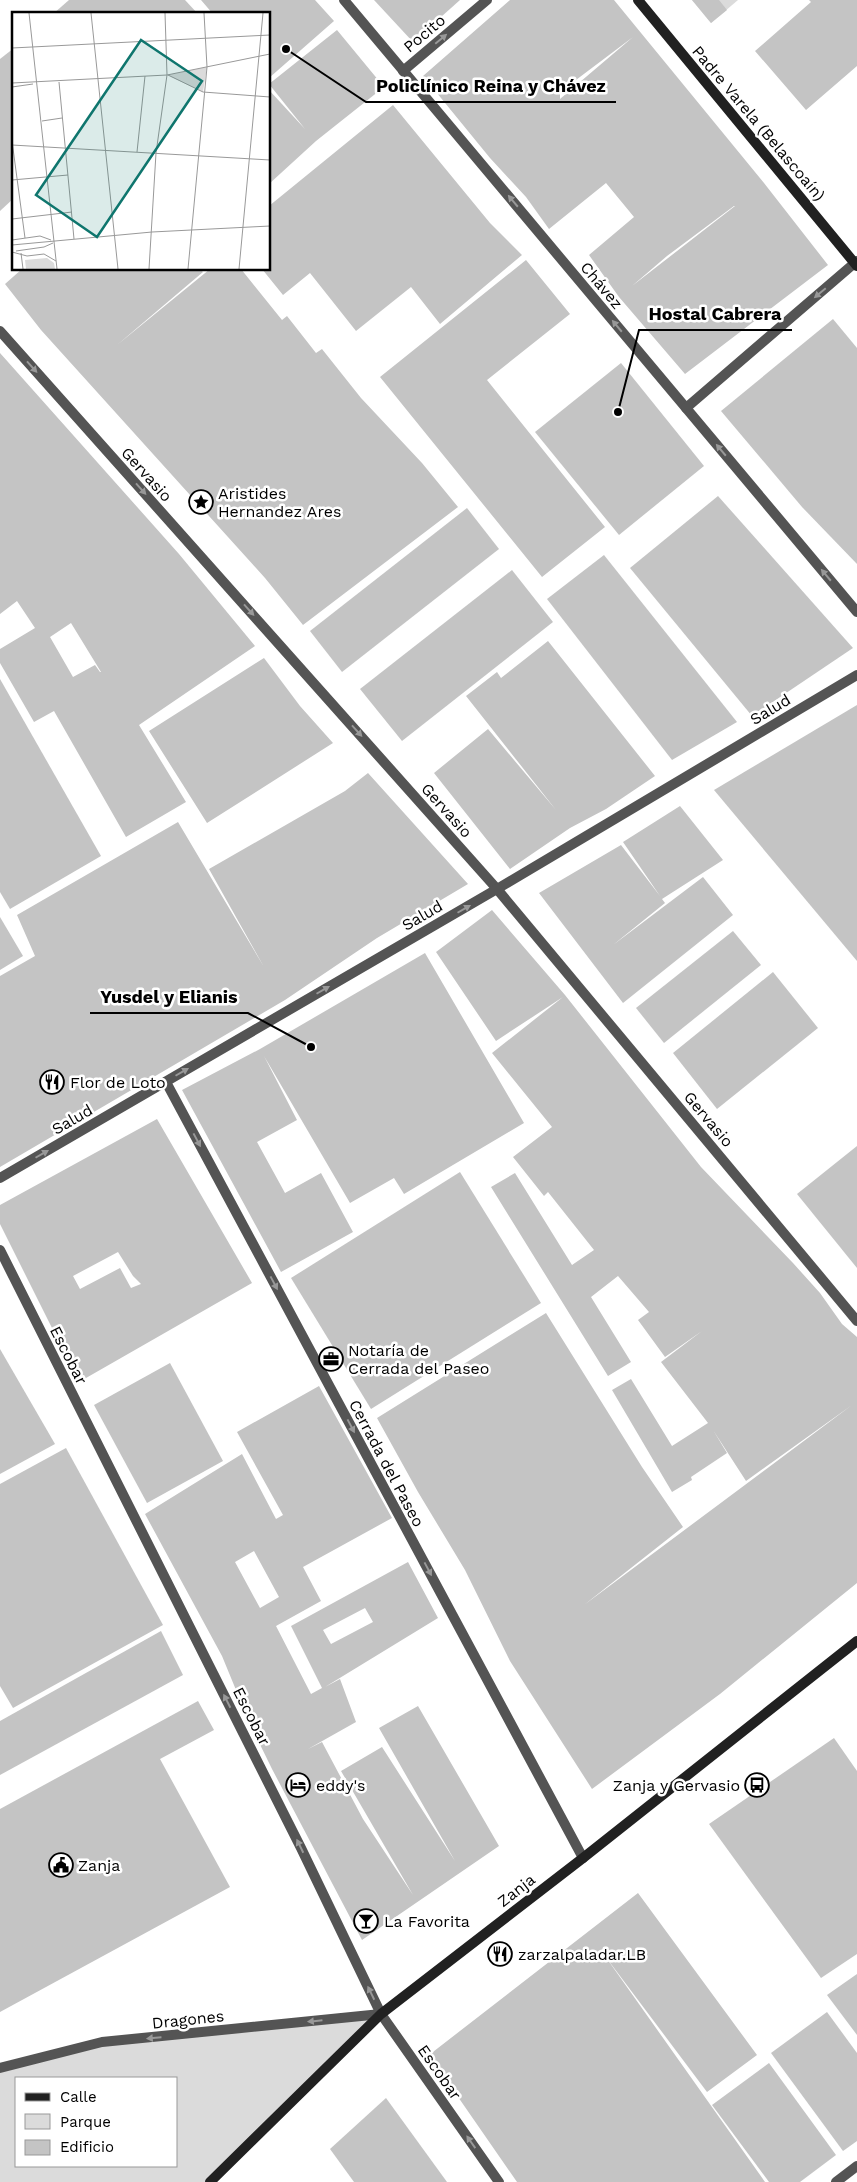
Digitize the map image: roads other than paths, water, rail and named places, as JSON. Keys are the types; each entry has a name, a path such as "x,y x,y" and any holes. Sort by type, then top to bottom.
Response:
{"main road":[{"name":"Padre Varela (Belascoaín)","path":"638,0 856,263"},
{"name":"Zanja","path":"210,2182 381,2014 583,1858 857,1641"}],"street":[{"name":"Chávez","path":"344,0 857,612"},
{"name":"Pocito","path":"403,70 487,0"},
{"path":"686,408 856,263"},
{"name":"Gervasio","path":"0,331 497,889 857,1320"},
{"name":"Salud","path":"0,1178 497,889 857,676"},
{"name":"Cerrada del Paseo","path":"166,1082 583,1858"},
{"name":"Escobar","path":"0,1250 301,1848 381,2014 499,2182"},
{"name":"Dragones","path":"0,2068 102,2042 381,2014"},
{"path":"836,2182 857,2166"}],"place":[{"name":"Policlínico Reina y Chávez","path":"286,49"},
{"name":"Hostal Cabrera","path":"618,412"},
{"name":"Aristides Hernandez Ares","path":"201,502"},
{"name":"Yusdel y Elianis","path":"311,1047"},
{"name":"Flor de Loto","path":"52,1082"},
{"name":"Notaría de Cerrada del Paseo","path":"331,1359"},
{"name":"eddy's","path":"298,1785"},
{"name":"Zanja y Gervasio","path":"757,1785"},
{"name":"Zanja","path":"61,1865"},
{"name":"La Favorita","path":"366,1921"},
{"name":"zarzalpaladar.LB","path":"500,1954"}]}
